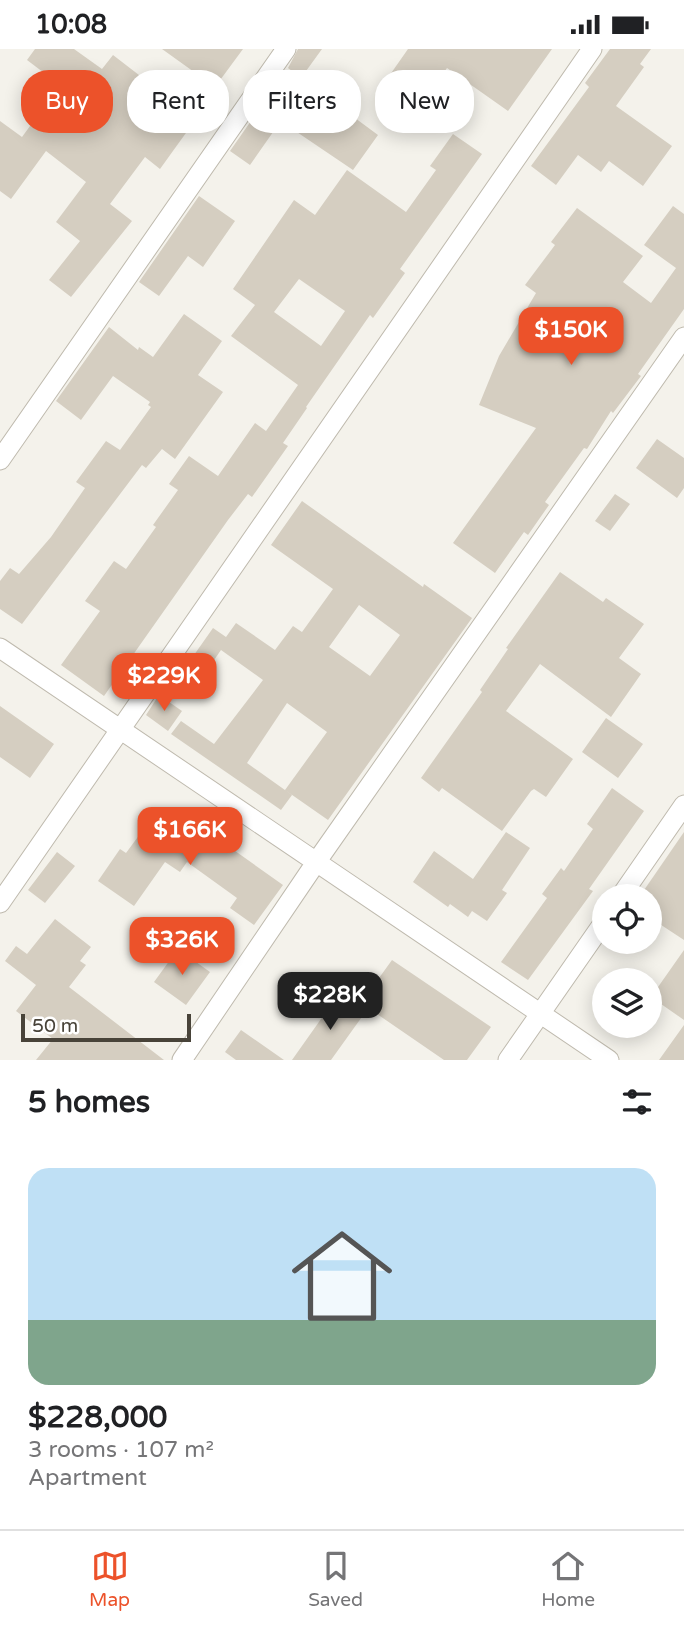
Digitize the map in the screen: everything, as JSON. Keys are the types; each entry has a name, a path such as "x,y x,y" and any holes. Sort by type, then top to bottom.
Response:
{"street":[{"path":"0,460 286,49"},
{"path":"0,902 593,49"},
{"path":"182,1060 317,861 684,337"},
{"path":"0,648 610,1060"},
{"path":"629,884 684,805"},
{"path":"508,1060 592,939"}],"building":[{"path":"35,49 74,49 102,69 113,55 132,70 127,70 127,133 186,133 160,169 145,157 110,204 132,221 71,297 49,280 80,241 56,222 86,182 46,151 11,199 0,191 0,121 22,137 25,133 113,133 113,70 40,70 27,60"},
{"path":"162,49 243,49 228,70 191,70"},
{"path":"298,49 322,49 307,70 288,68"},
{"path":"408,49 552,49 508,111 474,87 474,70 393,70"},
{"path":"610,49 651,49 640,64 644,67 616,106 672,146 643,186 609,161 601,172 578,155 556,185 531,166 589,87 585,83"},
{"path":"361,122 378,135 353,170 298,133 361,133"},
{"path":"243,132 272,133 250,165 230,151"},
{"path":"453,134 482,154 400,269 405,273 373,318 370,315 306,407 283,443 288,446 252,497 248,494 228,520 104,696 61,665 100,611 85,601 114,561 126,569 178,490 169,484 189,456 218,476 255,423 266,431 298,385 231,336 255,305 233,289 294,200 315,215 347,170 406,212 436,170 430,166","holes":["299,279 345,311 321,346 274,312"]},
{"path":"199,196 235,221 203,267 188,256 159,296 139,282"},
{"path":"673,206 684,214 684,309 638,374 641,376 613,413 611,411 587,449 584,448 545,502 549,505 528,535 524,532 495,573 453,543 536,428 479,405 499,356 536,293 525,285 555,245 551,242 577,208 643,256 623,282 651,303 676,268 644,245"},
{"path":"184,314 222,341 198,375 223,392 175,459 162,449 146,468 142,465 22,624 0,609 0,581 10,568 19,574 51,537 85,488 76,482 106,441 120,450 151,407 148,405 150,402 113,376 81,420 56,401 109,327 138,350 139,347 153,357"},
{"path":"657,439 684,458 684,488 677,498 636,468"},
{"path":"615,494 630,504 610,531 595,521"},
{"path":"302,501 423,587 424,584 472,618 328,820 285,790 327,732 287,703 247,763 292,795 281,810 171,734 181,721 214,744 263,680 221,650 203,676 187,665 213,628 226,637 236,623 275,650 293,626 302,632 333,589 271,545","holes":["359,605 400,635 370,676 329,647"]},
{"path":"560,572 603,602 606,598 644,624 619,658 641,674 611,717 540,664 506,711 573,759 546,797 534,789 531,791 502,831 442,788 439,792 421,778 482,692 480,690 508,649 506,648"},
{"path":"159,695 182,711 168,731 146,715"},
{"path":"0,706 54,744 30,778 0,757"},
{"path":"606,718 643,744 618,778 582,752"},
{"path":"612,788 644,811 592,884 589,889 592,892 528,980 501,962 547,898 542,894 561,868 564,871 593,829 587,824"},
{"path":"154,815 187,838 197,824 283,885 254,925 230,908 237,898 187,862 180,872 165,862 134,906 98,881 120,849 126,853"},
{"path":"506,832 530,848 502,890 507,893 487,921 472,911 468,917 450,904 448,907 413,882 434,851 473,879"},
{"path":"684,832 684,940 662,926 662,884 648,884"},
{"path":"57,852 75,866 45,903 28,890"},
{"path":"55,919 91,947 80,961 86,965 69,987 164,1060 36,1060 53,1039 16,1011 36,985 5,961 16,946 27,954"},
{"path":"178,949 210,972 186,1005 154,982"},
{"path":"684,950 684,1020 662,1005 662,981"},
{"path":"392,960 491,1027 467,1060 444,1060 361,1003"},
{"path":"338,995 364,1014 331,1060 292,1060"},
{"path":"684,1025 684,1060 659,1060"},
{"path":"241,1030 284,1060 236,1060 225,1052"}]}
